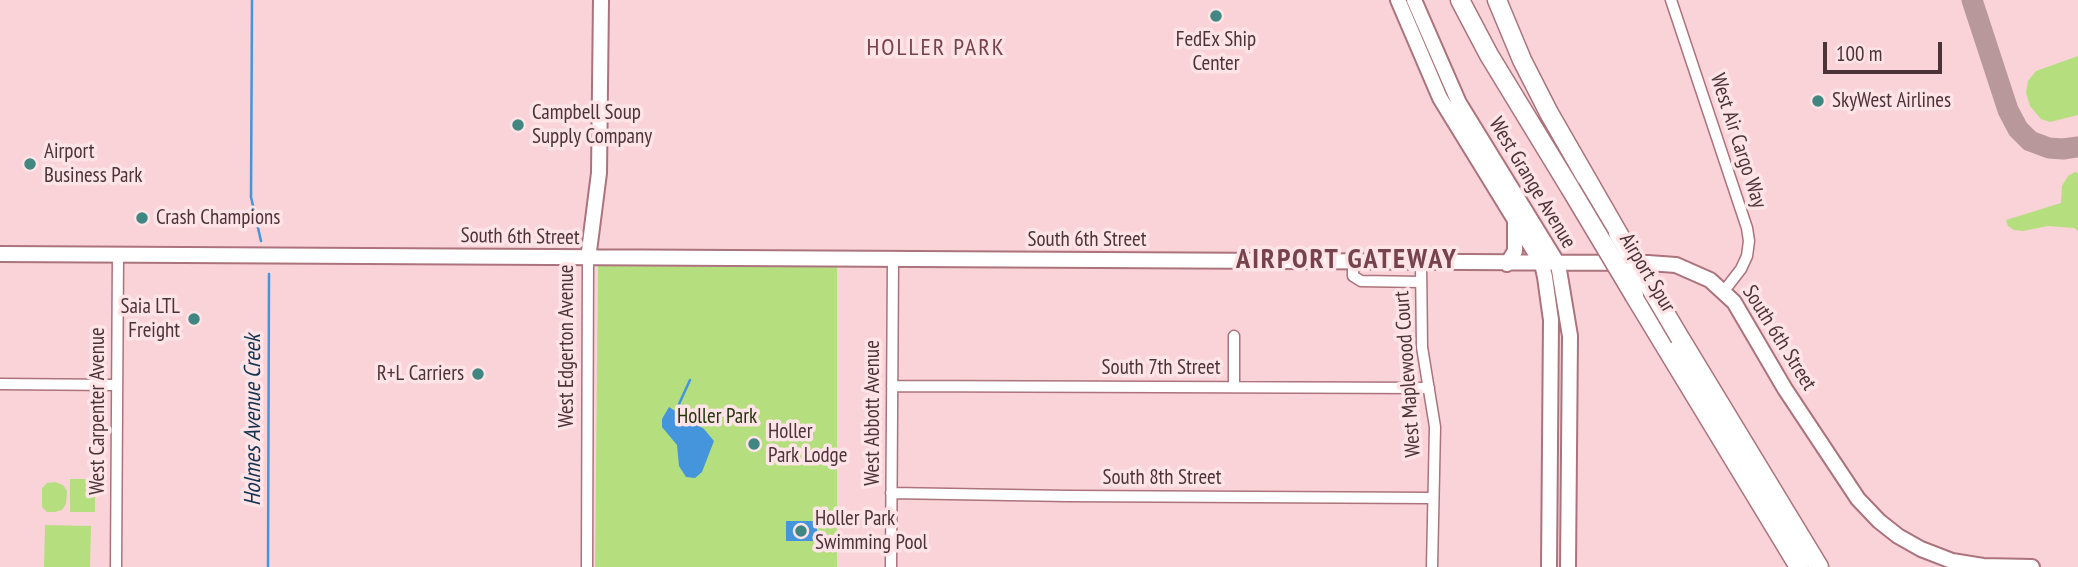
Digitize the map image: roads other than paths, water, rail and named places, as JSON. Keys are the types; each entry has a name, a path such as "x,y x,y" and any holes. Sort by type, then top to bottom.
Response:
{"highway":[{"name":"Airport Spur","path":"1460,0 1489,55 1799,567"},
{"name":"Airport Spur","path":"1497,0 1522,60 1549,113 1680,338 1819,567"}],"street":[{"name":"West Edgerton Avenue","path":"587,567 588,258 599,173 601,0"},
{"name":"West Grange Avenue","path":"1398,0 1558,264 1570,336 1568,567"},
{"name":"West Grange Avenue","path":"1414,0 1424,44 1456,127 1542,264 1550,304 1551,336 1549,567"},
{"name":"West Air Cargo Way","path":"1671,0 1749,241 1741,270 1724,291"},
{"path":"1507,264 1514,251 1514,218"},
{"name":"South 6th Street","path":"0,254 1676,265 1701,275 1724,291 1743,314 1772,369 1858,499 1879,521 1921,549 1952,561 1983,566 2032,567"},
{"name":"West Carpenter Avenue","path":"116,567 118,255"},
{"name":"West Abbott Avenue","path":"891,567 893,260"},
{"path":"1353,263 1353,276 1362,281 1421,282"},
{"name":"West Maplewood Court","path":"1420,263 1422,347 1435,428 1432,567"},
{"path":"1234,336 1234,387"},
{"path":"1551,336 1570,336"},
{"path":"0,384 117,385"},
{"name":"South 7th Street","path":"892,386 1429,388"},
{"name":"South 8th Street","path":"891,492 1433,498"},
{"path":"1549,492 1569,492"}],"water":[{"path":"669,407 704,429 714,441 702,472 695,478 686,477 679,466 677,445 662,427 662,419"},
{"name":"Holler Park Swimming Pool","path":"786,521 817,521 817,541 786,541"}],"waterway":[{"name":"Holmes Avenue Creek","path":"252,0 251,197 261,241"},
{"name":"Holmes Avenue Creek","path":"268,567 269,274"},
{"path":"674,415 690,380"}],"place":[{"name":"FedEx Ship Center","path":"1216,16"},
{"name":"SkyWest Airlines","path":"1818,101"},
{"name":"Campbell Soup Supply Company","path":"518,125"},
{"name":"Airport Business Park","path":"30,164"},
{"name":"Crash Champions","path":"142,218"},
{"name":"Saia LTL Freight","path":"194,319"},
{"name":"R+L Carriers","path":"478,374"},
{"name":"Holler Park Lodge","path":"754,444"},
{"name":"Holler Park Swimming Pool","path":"801,531"}],"district":[{"name":"HOLLER PARK","path":"936,48"},
{"name":"AIRPORT GATEWAY","path":"1347,260"}],"park label":[{"name":"Holler Park","path":"717,417"}]}
